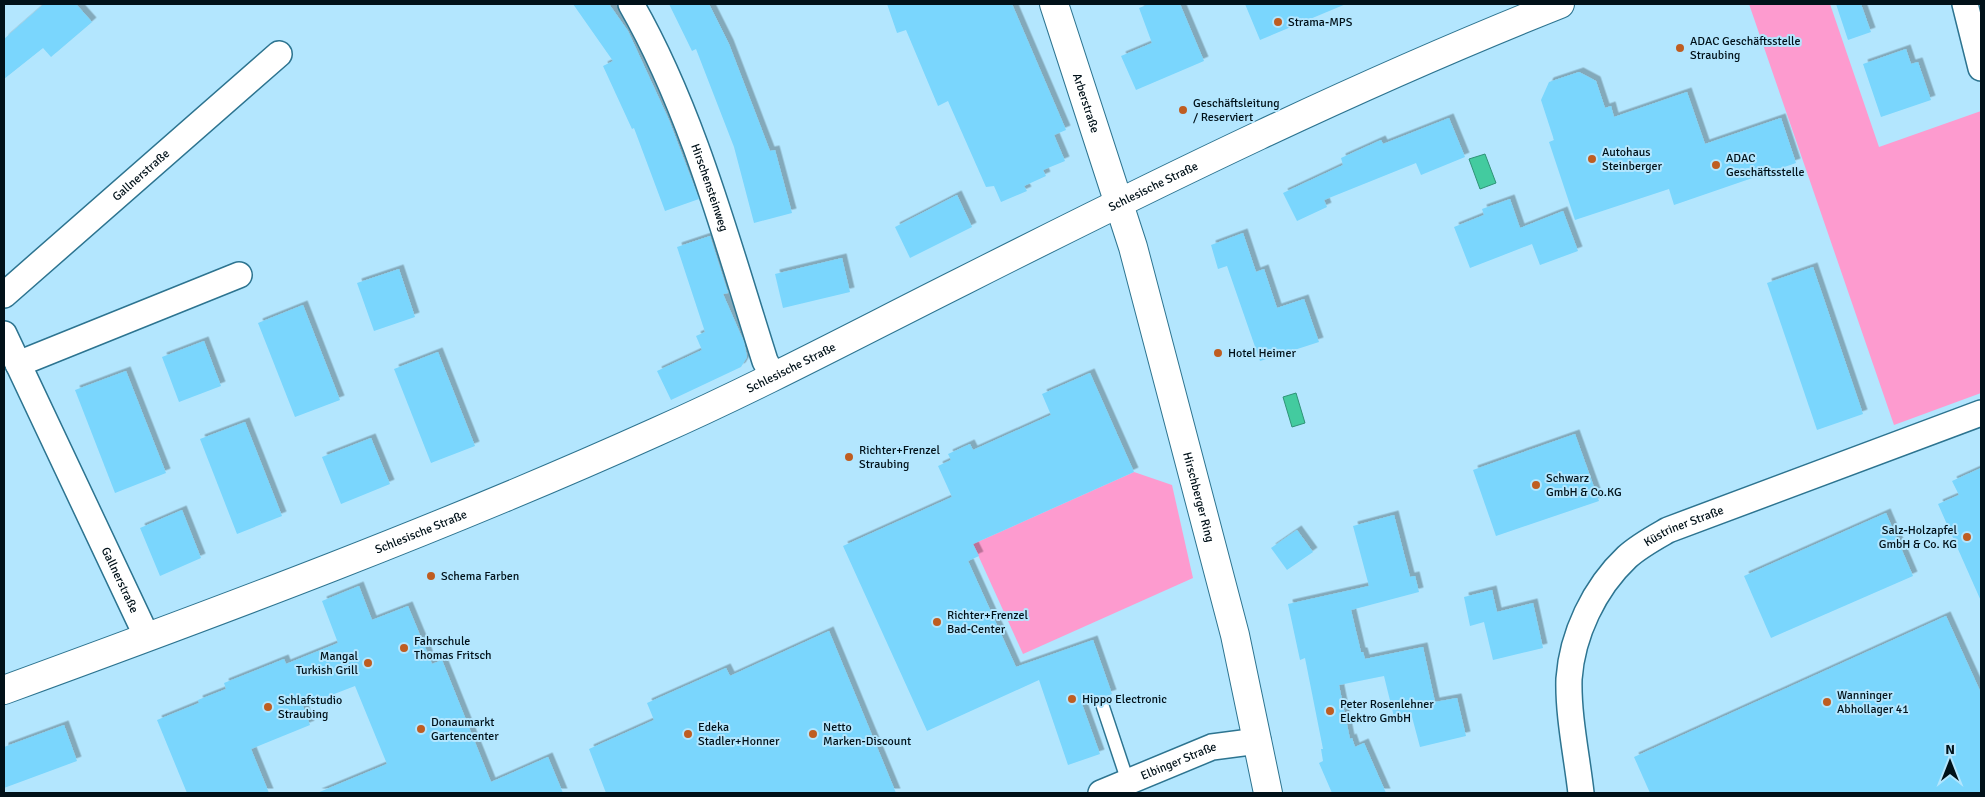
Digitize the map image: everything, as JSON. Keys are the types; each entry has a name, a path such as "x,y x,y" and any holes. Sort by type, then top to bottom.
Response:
{"street":[{"name":"Hirschensteinweg","path":"631,4 644,27 687,123 765,361 773,376"},
{"name":"Arberstraße","path":"1054,4 1120,202"},
{"name":"Schlesische Straße","path":"4,690 285,585 527,487 656,432 773,376 1120,202 1321,106 1427,58 1560,4"},
{"path":"1966,4 1981,68"},
{"name":"Gallnerstraße","path":"4,295 279,54"},
{"name":"Hirschberger Ring","path":"1120,202 1217,561 1235,635 1268,793"},
{"path":"18,364 238,275"},
{"name":"Gallnerstraße","path":"4,334 147,637"},
{"name":"Küstriner Straße","path":"1582,793 1570,702 1569,680 1572,654 1584,621 1598,594 1626,557 1646,542 1668,530 1981,413"},
{"name":"Elbinger Straße","path":"1101,793 1212,747 1258,741"}],"lane":[{"path":"1103,707 1128,782"}],"shaded area":[{"path":"1749,4 1830,4 1879,147 1981,111 1981,393 1894,425"},
{"path":"1485,154 1496,183 1480,189 1469,159"},
{"path":"1296,393 1305,423 1292,427 1283,397"},
{"path":"1134,472 1172,485 1193,578 1023,654 973,544"}],"building":[{"path":"44,4 76,4 92,22 51,57 43,48 4,79 4,39"},
{"path":"573,4 609,4 628,31 669,120 699,199 665,211 634,128 632,129 603,66 613,61"},
{"path":"669,4 709,4 729,44 770,151 775,150 792,213 754,223 734,147 696,49 692,51"},
{"path":"887,4 1012,4 1066,130 1054,135 1065,161 1043,170 1046,176 1024,186 1027,191 1001,202 994,186 986,187 948,101 938,106 906,30 897,33"},
{"path":"1149,4 1180,4 1204,61 1136,90 1121,56 1152,43 1139,8"},
{"name":"Strama-MPS","path":"1245,4 1346,4 1260,40"},
{"path":"1836,4 1861,4 1871,32 1848,40"},
{"path":"1906,49 1911,64 1918,62 1931,100 1881,117 1863,64"},
{"path":"1579,72 1596,81 1605,108 1611,106 1614,117 1687,92 1705,144 1781,118 1796,163 1674,205 1669,189 1575,220 1549,142 1554,140 1541,100 1549,82"},
{"path":"1449,118 1465,157 1421,175 1416,163 1324,200 1327,207 1297,221 1283,193 1343,165 1341,158 1381,140 1383,144"},
{"path":"957,195 972,227 910,258 895,227"},
{"path":"1510,199 1520,228 1563,211 1578,251 1540,265 1532,244 1470,268 1454,227 1484,215 1482,209"},
{"path":"1243,233 1256,272 1264,269 1277,308 1304,299 1319,342 1260,361 1227,266 1218,269 1211,245"},
{"path":"710,236 728,293 723,294 744,342 747,357 741,367 671,400 657,371 702,350 696,336 705,332 677,247"},
{"path":"842,258 850,292 783,308 775,274"},
{"path":"1813,267 1863,414 1817,430 1767,283"},
{"path":"399,269 415,317 374,331 357,283"},
{"path":"303,305 340,400 295,417 258,323"},
{"path":"204,341 221,386 179,402 162,357"},
{"path":"438,352 475,446 431,463 394,369"},
{"path":"126,371 166,473 115,493 75,390"},
{"path":"1090,373 1134,472 973,544 979,556 968,561 1016,667 1093,640 1112,694 1082,704 1100,754 1068,765 1039,680 927,731 843,546 952,497 938,466 951,460 948,454 970,444 973,450 1051,415 1042,394"},
{"path":"245,422 282,516 237,534 200,439"},
{"name":"Schwarz GmbH & Co.KG","path":"1575,434 1599,501 1496,536 1473,470"},
{"path":"371,438 390,484 341,504 322,457"},
{"name":"Salz-Holzapfel GmbH & Co. KG","path":"1981,468 1981,601 1938,504 1959,495 1952,481"},
{"path":"182,510 201,558 160,576 140,528"},
{"path":"1886,513 1913,576 1771,638 1744,576"},
{"path":"1394,515 1410,577 1415,576 1419,592 1351,610 1361,652 1363,652 1365,659 1423,647 1435,702 1457,698 1466,736 1420,747 1412,717 1395,721 1384,676 1339,685 1350,739 1352,738 1355,747 1364,743 1386,793 1332,793 1319,763 1323,761 1321,749 1323,749 1305,658 1300,660 1288,604 1369,586 1353,526"},
{"path":"1297,530 1313,552 1287,570 1271,548"},
{"path":"359,586 372,620 408,606 432,664 442,660 491,782 548,757 563,793 317,793 387,764 355,686 303,706 310,725 251,749 269,793 187,793 157,720 199,703 198,700 226,689 224,683 284,659 286,664 338,643 322,601"},
{"path":"1492,590 1497,612 1533,603 1543,648 1493,660 1484,622 1470,626 1464,597"},
{"name":"Wanninger Abhollager 41","path":"1946,616 1981,693 1981,793 1650,793 1634,757"},
{"path":"829,631 896,793 606,793 589,749 654,720 647,703 726,668 730,676"},
{"path":"64,725 77,761 4,788 4,747"}],"place":[{"name":"Strama-MPS","path":"1278,22"},
{"name":"ADAC Geschäftsstelle Straubing","path":"1680,48"},
{"name":"Geschäftsleitung / Reserviert","path":"1183,110"},
{"name":"Autohaus Steinberger","path":"1592,159"},
{"name":"ADAC Geschäftsstelle","path":"1716,165"},
{"name":"Hotel Heimer","path":"1218,353"},
{"name":"Richter+Frenzel Straubing","path":"849,457"},
{"name":"Schwarz GmbH & Co.KG","path":"1536,485"},
{"name":"Salz-Holzapfel GmbH & Co. KG","path":"1967,537"},
{"name":"Schema Farben","path":"431,576"},
{"name":"Richter+Frenzel Bad-Center","path":"937,622"},
{"name":"Fahrschule Thomas Fritsch","path":"404,648"},
{"name":"Mangal Turkish Grill","path":"368,663"},
{"name":"Hippo Electronic","path":"1072,699"},
{"name":"Wanninger Abhollager 41","path":"1827,702"},
{"name":"Schlafstudio Straubing","path":"268,707"},
{"name":"Peter Rosenlehner Elektro GmbH","path":"1330,711"},
{"name":"Donaumarkt Gartencenter","path":"421,729"},
{"name":"Edeka Stadler+Honner","path":"688,734"},
{"name":"Netto Marken-Discount","path":"813,734"}]}
